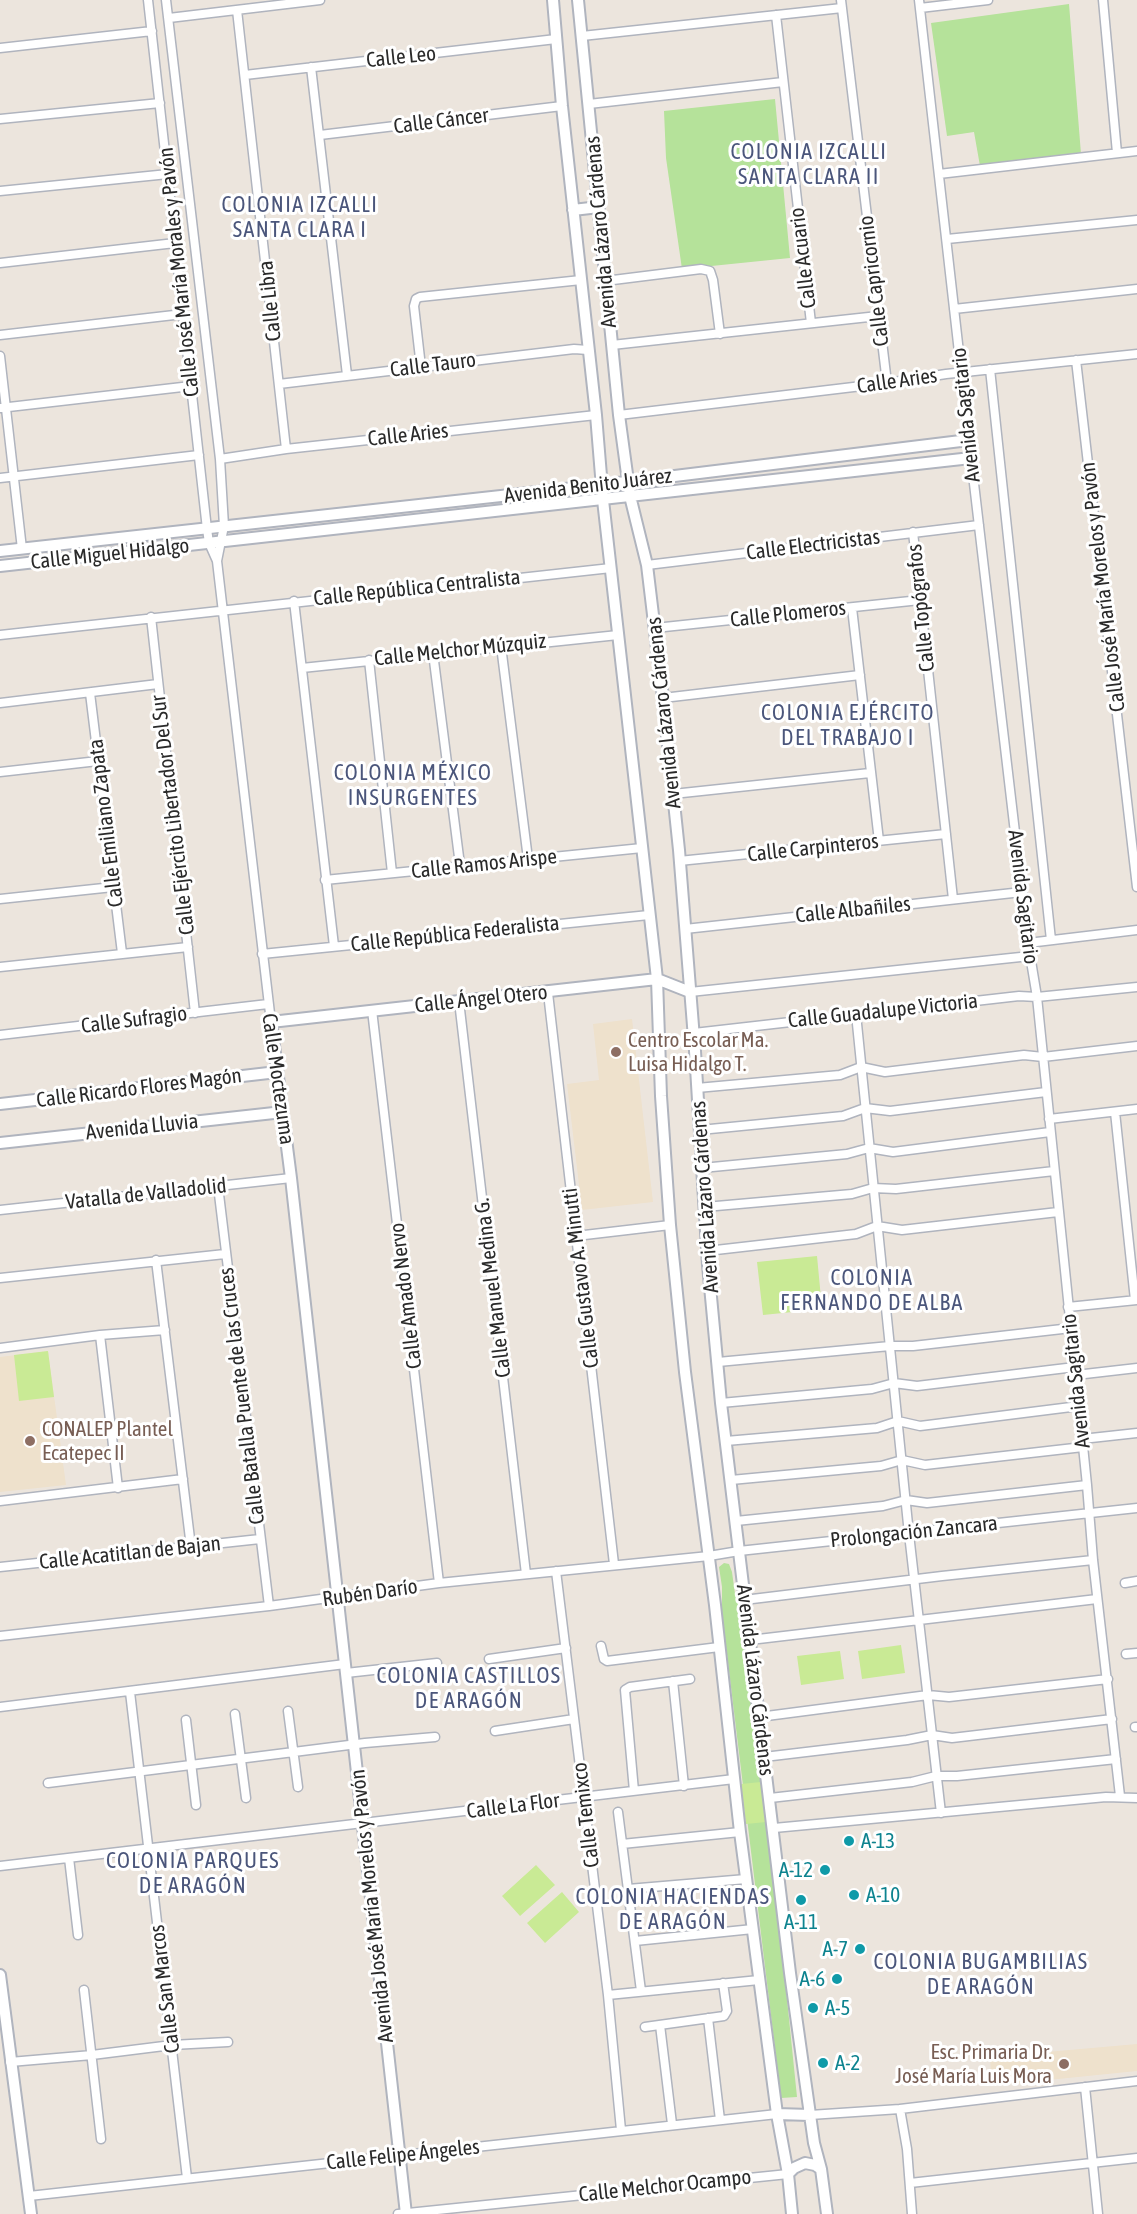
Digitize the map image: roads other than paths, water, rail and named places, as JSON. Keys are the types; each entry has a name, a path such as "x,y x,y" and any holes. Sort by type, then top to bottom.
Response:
{"street":[{"name":"Calle José María Morales y Pavón","path":"148,0 207,529 215,542 224,526 220,459 166,0"},
{"path":"169,18 320,0"},
{"name":"Avenida Lázaro Cárdenas","path":"553,0 610,568 657,979 661,1096 670,1225 685,1372 709,1556 740,1832 792,2214"},
{"name":"Avenida Lázaro Cárdenas","path":"578,0 619,415 630,496 647,565 673,794 694,1033 707,1251 726,1441 790,1973 827,2214"},
{"path":"919,4 988,0"},
{"path":"1103,0 1117,153"},
{"path":"582,36 776,15 841,4"},
{"name":"Calle Capricornio","path":"841,4 887,383"},
{"name":"Avenida Sagitario","path":"919,4 1028,943 1037,998 1097,1599 1120,1796"},
{"name":"Calle Libra","path":"237,10 286,449"},
{"name":"Calle Acuario","path":"776,15 811,323"},
{"path":"0,48 152,31"},
{"name":"Calle Leo","path":"245,75 556,39"},
{"path":"311,67 346,375"},
{"path":"589,104 783,82"},
{"path":"0,119 160,103"},
{"name":"Calle Cáncer","path":"320,135 562,106"},
{"path":"939,174 1137,151"},
{"path":"0,191 168,174"},
{"path":"573,210 599,207"},
{"path":"947,240 1137,220"},
{"path":"0,263 175,243"},
{"path":"605,281 701,269 710,271 720,333"},
{"path":"421,367 414,306 416,299 581,280"},
{"path":"954,309 1137,289"},
{"path":"0,335 183,315"},
{"path":"612,345 878,316"},
{"name":"Calle Tauro","path":"279,384 574,349 588,350"},
{"name":"Calle Aries","path":"619,415 990,369 1137,354"},
{"path":"0,356 3,407 22,549"},
{"name":"Calle José María Morelos y Pavón","path":"1076,360 1137,887"},
{"name":"Avenida Sagitario","path":"990,369 1051,940"},
{"path":"3,407 191,386"},
{"name":"Calle Aries","path":"220,459 286,449 596,415"},
{"name":"Avenida Benito Juárez","path":"207,529 628,482 969,440"},
{"path":"0,478 199,455"},
{"name":"Avenida Benito Juárez","path":"215,542 971,458"},
{"name":"Calle Electricistas","path":"647,565 979,525"},
{"name":"Calle Miguel Hidalgo","path":"0,551 207,529"},
{"name":"Calle Topógrafos","path":"913,532 953,899"},
{"name":"Calle Miguel Hidalgo","path":"0,566 215,542"},
{"name":"Calle Moctezuma","path":"215,542 262,954 291,1178 337,1598"},
{"name":"Calle República Centralista","path":"0,635 610,568"},
{"name":"Calle Plomeros","path":"655,627 920,600"},
{"path":"294,601 334,946"},
{"path":"852,608 879,842"},
{"name":"Calle Ejército Libertador Del Sur","path":"150,617 195,1012"},
{"name":"Calle Melchor Múzquiz","path":"302,668 618,635"},
{"path":"501,646 528,859"},
{"path":"433,653 460,865"},
{"path":"369,660 392,873"},
{"path":"663,698 860,675"},
{"path":"0,703 158,684"},
{"name":"Calle Emiliano Zapata","path":"90,693 122,953"},
{"path":"0,772 98,761"},
{"path":"673,794 870,773"},
{"name":"Calle Carpinteros","path":"679,861 946,834"},
{"name":"Calle Ramos Arispe","path":"326,880 642,848"},
{"path":"0,899 112,886"},
{"name":"Calle Albañiles","path":"684,929 1022,892"},
{"name":"Calle República Federalista","path":"262,954 649,915"},
{"path":"1028,943 1137,930"},
{"path":"0,967 188,947"},
{"name":"Calle Guadalupe Victoria","path":"690,992 1030,956"},
{"name":"Calle Ángel Otero","path":"271,1022 548,993 657,979 690,992"},
{"name":"Calle Guadalupe Victoria","path":"694,1033 1019,996 1037,998 1137,987"},
{"name":"Calle Gustavo A. Minutti","path":"548,993 614,1564"},
{"name":"Calle Manuel Medina G.","path":"459,1001 526,1574"},
{"name":"Calle Sufragio","path":"0,1035 268,1004"},
{"name":"Calle Amado Nervo","path":"372,1010 439,1583"},
{"path":"856,1014 909,1534 916,1579 941,1813"},
{"path":"697,1088 840,1075 861,1067 885,1072 1024,1055 1043,1057 1137,1046"},
{"name":"Calle Ricardo Flores Magón","path":"0,1104 277,1072"},
{"path":"700,1130 843,1116 865,1108 890,1111 1046,1092"},
{"path":"1048,1119 1137,1109"},
{"name":"Avenida Lluvia","path":"0,1143 283,1112"},
{"path":"1068,1307 1136,1300 1115,1112"},
{"path":"702,1168 847,1154 869,1148 893,1152 1050,1132"},
{"path":"705,1207 852,1194 873,1188 896,1188 1054,1171"},
{"name":"Vatalla de Valladolid","path":"0,1210 291,1178"},
{"name":"Calle Batalla Puente de las Cruces","path":"218,1186 269,1606"},
{"path":"707,1251 856,1234 877,1226 902,1230 1058,1212"},
{"path":"576,1236 670,1225"},
{"path":"0,1278 225,1254"},
{"path":"156,1260 191,1547"},
{"path":"718,1362 890,1346 913,1346 1071,1328"},
{"path":"0,1348 100,1335 165,1330"},
{"path":"100,1335 118,1488"},
{"path":"722,1403 872,1389 894,1383 916,1386 1075,1371 1137,1368"},
{"path":"726,1441 876,1428 898,1421 920,1426 1079,1407"},
{"path":"731,1480 881,1466 902,1460 925,1465 1083,1443 1137,1433"},
{"path":"0,1501 183,1479"},
{"path":"735,1521 883,1506 906,1500 927,1503 1087,1485"},
{"name":"Prolongación Zancara","path":"739,1551 1137,1508"},
{"name":"Calle Acatitlan de Bajan","path":"0,1567 260,1539"},
{"name":"Rubén Darío","path":"0,1636 337,1598 439,1583 739,1551"},
{"path":"744,1600 1093,1560"},
{"name":"Calle Temixco","path":"556,1571 608,1995 621,2130"},
{"path":"1125,1583 1137,1581"},
{"name":"Avenida José María Morelos y Pavón","path":"337,1598 400,2155 403,2214"},
{"path":"750,1640 1097,1599"},
{"path":"601,1646 604,1659 607,1661 719,1647"},
{"path":"489,1659 566,1648"},
{"path":"1126,1654 1137,1653"},
{"path":"0,1707 345,1668 437,1663"},
{"path":"634,1791 625,1690 630,1687 690,1679"},
{"path":"759,1717 928,1695 949,1697 1108,1679"},
{"path":"674,1681 684,1785"},
{"name":"Calle San Marcos","path":"130,1692 187,2178"},
{"path":"288,1711 298,1787"},
{"path":"236,1714 246,1798"},
{"path":"495,1731 574,1719"},
{"path":"764,1757 932,1735 952,1738 1112,1719"},
{"path":"186,1720 196,1805"},
{"path":"48,1783 140,1770 192,1766 435,1737"},
{"path":"770,1798 912,1782 936,1776 957,1776 1116,1760"},
{"name":"Calle La Flor","path":"0,1866 734,1779"},
{"path":"774,1828 1120,1796 1137,1798"},
{"path":"618,1812 641,1991"},
{"path":"622,1844 740,1832"},
{"path":"69,1858 78,1935"},
{"path":"628,1889 746,1879"},
{"path":"635,1941 753,1929"},
{"path":"0,1975 31,2214"},
{"path":"608,1995 759,1980"},
{"path":"645,2027 722,2016 726,2013 723,1983"},
{"path":"84,1990 101,2139"},
{"path":"708,2018 720,2120"},
{"path":"660,2025 672,2124"},
{"path":"10,2062 172,2045 228,2042"},
{"path":"777,2114 810,2115 900,2109 1137,2081"},
{"path":"1085,2087 1098,2214"},
{"path":"900,2109 912,2214"},
{"name":"Calle Felipe Ángeles","path":"29,2196 777,2114"},
{"path":"910,2182 1137,2158"},
{"path":"788,2174 794,2168 806,2163 821,2169"},
{"name":"Calle Melchor Ocampo","path":"403,2214 788,2174"}],"place":[{"name":"Centro Escolar Ma. Luisa Hidalgo T.","path":"616,1052"},
{"name":"CONALEP Plantel Ecatepec II","path":"30,1441"},
{"name":"A-13","path":"849,1841"},
{"name":"A-12","path":"825,1870"},
{"name":"A-10","path":"854,1895"},
{"name":"A-11","path":"801,1900"},
{"name":"A-7","path":"860,1949"},
{"name":"A-6","path":"837,1979"},
{"name":"A-5","path":"813,2008"},
{"name":"A-2","path":"823,2063"},
{"name":"Esc. Primaria Dr. José María Luis Mora","path":"1064,2064"}],"district":[{"name":"COLONIA IZCALLI SANTA CLARA II","path":"809,164"},
{"name":"COLONIA IZCALLI SANTA CLARA I","path":"300,218"},
{"name":"COLONIA EJÉRCITO DEL TRABAJO I","path":"848,726"},
{"name":"COLONIA MÉXICO INSURGENTES","path":"413,786"},
{"name":"COLONIA FERNANDO DE ALBA","path":"872,1290"},
{"name":"COLONIA CASTILLOS DE ARAGÓN","path":"469,1688"},
{"name":"COLONIA PARQUES DE ARAGÓN","path":"193,1874"},
{"name":"COLONIA HACIENDAS DE ARAGÓN","path":"673,1910"},
{"name":"COLONIA BUGAMBILIAS DE ARAGÓN","path":"981,1974"}]}
